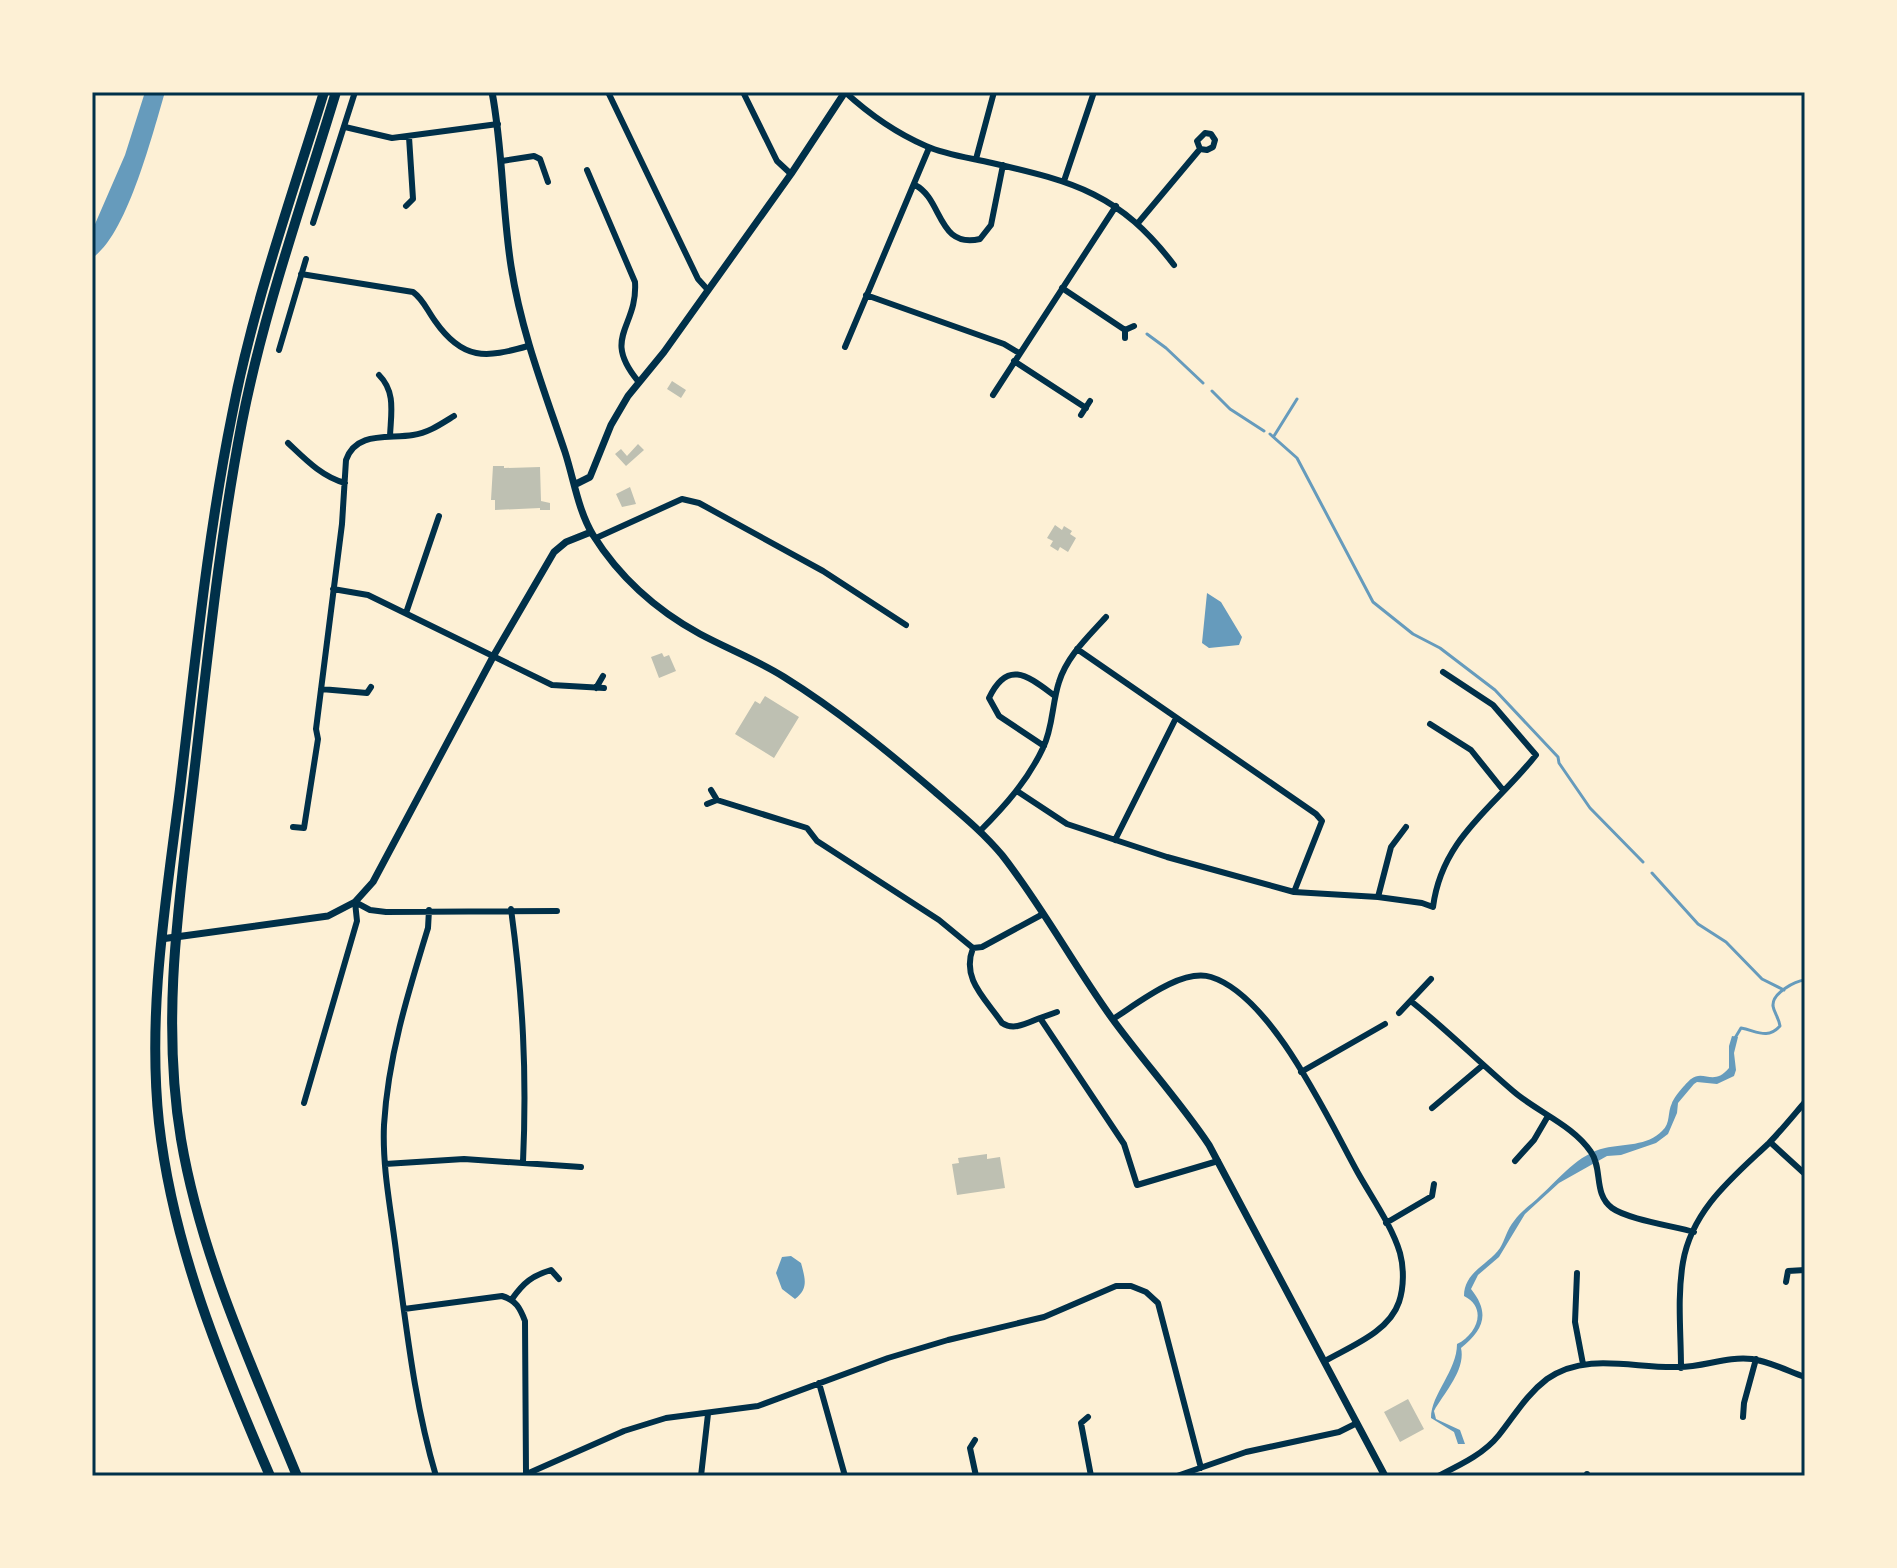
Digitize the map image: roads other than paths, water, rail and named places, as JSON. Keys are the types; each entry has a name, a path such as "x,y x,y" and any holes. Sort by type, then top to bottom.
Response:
{"highway":[{"path":"270,1476 218,1353 187,1261 159,1123 154,1030 160,939 231,415 249,341 324,92"},
{"path":"297,1476 233,1322 212,1263 189,1180 172,1060 171,1010 175,938 242,422 262,339 336,92"},
{"path":"219,491 232,492"}],"street":[{"path":"316,221 355,92"},
{"path":"492,92 498,124 511,266 528,346 576,484 580,507 594,535 618,570 658,607 700,634 782,675 863,732 980,831 1019,877 1113,1019 1189,1115 1218,1161 1385,1476"},
{"path":"608,92 698,279 708,290"},
{"path":"743,92 777,161 791,174"},
{"path":"576,484 586,480 593,472 611,425 638,381 664,352 791,174 845,92 885,124 929,148 1064,181 1116,206 1138,223 1174,265"},
{"path":"976,159 994,92"},
{"path":"1064,181 1094,92"},
{"path":"345,127 377,136 409,137 498,124"},
{"path":"409,137 413,199 419,205"},
{"path":"845,347 929,148"},
{"path":"1138,223 1200,149"},
{"path":"502,161 534,156 540,159 548,182"},
{"path":"915,185 923,189 950,233 960,240 980,239 991,225 1003,165"},
{"path":"587,170 635,282 636,296 621,340 625,366 638,381"},
{"path":"406,206 413,199"},
{"path":"993,395 1116,206"},
{"path":"279,350 306,259"},
{"path":"301,274 413,292 421,298 444,333 463,348 483,356 528,346"},
{"path":"1062,288 1125,330"},
{"path":"866,295 1004,344 1019,353"},
{"path":"1125,330 1134,326"},
{"path":"1125,330 1125,338"},
{"path":"1014,361 1088,404 1081,415"},
{"path":"379,375 390,388 392,398 390,436"},
{"path":"293,827 304,828 318,739 316,729 346,460 353,445 361,441 414,435 454,416"},
{"path":"297,451 302,442"},
{"path":"288,443 333,480 345,483"},
{"path":"160,939 328,916 355,902 373,882 494,655 554,552 566,542 594,535 682,499 699,503 823,571 906,625"},
{"path":"406,613 439,516"},
{"path":"333,589 368,595 552,685 600,688 603,676"},
{"path":"980,831 1017,791 1044,746 1060,679 1077,649 1106,617"},
{"path":"1077,649 1322,821 1294,892"},
{"path":"1017,791 1067,824 1294,892 1378,897 1433,907 1435,887 1446,859 1466,829 1518,778 1536,755 1493,705 1443,672"},
{"path":"1044,746 999,716 989,698 1000,681 1014,674 1024,674 1055,696"},
{"path":"321,689 369,693"},
{"path":"1115,840 1176,718"},
{"path":"1430,724 1471,750 1503,790"},
{"path":"711,790 717,800"},
{"path":"707,804 717,800 807,828 817,841 939,920 973,948 982,947 1043,914"},
{"path":"1378,897 1391,847 1406,827"},
{"path":"829,848 836,839"},
{"path":"355,902 370,910 557,911"},
{"path":"304,1103 357,921 355,902"},
{"path":"511,909 524,1028 527,1089 523,1162"},
{"path":"429,910 428,928 392,1055 384,1126 385,1164 404,1309 419,1406 436,1476"},
{"path":"973,948 968,962 971,978 1002,1023 1016,1027 1057,1012"},
{"path":"1113,1019 1184,978 1210,977 1247,999 1269,1024 1301,1072 1386,1223 1400,1253 1403,1281 1399,1303 1388,1321 1325,1361"},
{"path":"1399,1013 1431,979"},
{"path":"1412,1002 1516,1094 1564,1126 1591,1152 1602,1196 1609,1206 1622,1214 1694,1232"},
{"path":"1040,1018 1124,1144 1137,1185"},
{"path":"1301,1072 1385,1024"},
{"path":"1432,1108 1483,1065"},
{"path":"1442,1099 1448,1106"},
{"path":"1681,1368 1681,1284 1684,1259 1694,1232 1719,1189 1770,1142 1805,1102"},
{"path":"1515,1161 1534,1140 1548,1116"},
{"path":"1770,1142 1805,1174"},
{"path":"1515,1146 1522,1152"},
{"path":"385,1164 464,1159 581,1167"},
{"path":"1128,1188 1218,1161"},
{"path":"1432,1196 1434,1184"},
{"path":"1386,1223 1432,1196 1442,1198"},
{"path":"551,1270 554,1261"},
{"path":"1781,1265 1788,1271 1805,1270"},
{"path":"512,1299 529,1278 551,1270"},
{"path":"551,1270 559,1279"},
{"path":"1786,1282 1788,1271"},
{"path":"1577,1273 1575,1322 1583,1364"},
{"path":"1576,1282 1587,1283"},
{"path":"404,1309 502,1296 512,1299 521,1310 525,1321 524,1475 624,1431 666,1418 758,1406 948,1340 1044,1317 1116,1286 1131,1286 1146,1292 1158,1303 1201,1468"},
{"path":"1743,1417 1756,1359"},
{"path":"1438,1476 1482,1452 1498,1437 1532,1391 1551,1376 1583,1364 1681,1368 1723,1360 1756,1359 1805,1377"},
{"path":"819,1383 845,1476"},
{"path":"1744,1403 1752,1406"},
{"path":"701,1476 708,1414"},
{"path":"1088,1417 1077,1422 1091,1476"},
{"path":"1177,1476 1246,1452 1339,1432 1357,1423"},
{"path":"975,1440 970,1448 976,1476"},
{"path":"961,1444 970,1448"}],"water":[{"path":"145,92 165,92 146,156 116,228 105,246 92,258 92,231 125,155"},
{"path":"1207,593 1221,602 1242,637 1239,645 1209,648 1202,643"},
{"path":"1732,1036 1738,1037 1734,1076 1717,1084 1694,1084 1678,1103 1668,1134 1656,1143 1621,1155 1607,1156 1559,1183 1525,1214 1499,1257 1478,1275 1471,1289 1481,1306 1482,1321 1475,1335 1461,1348 1457,1373 1434,1411 1436,1419 1460,1430 1465,1444 1458,1444 1454,1432 1431,1418 1435,1400 1453,1364 1457,1344 1470,1334 1477,1321 1476,1307 1464,1296 1472,1275 1500,1248 1520,1214 1578,1161 1595,1151 1635,1144 1662,1131 1667,1125 1673,1100 1689,1081 1696,1076 1718,1076 1729,1068"},
{"path":"791,1256 801,1263 805,1278 804,1287 795,1299 782,1289 776,1273 782,1257"}],"waterway":[{"path":"1147,334 1203,383"},
{"path":"1212,391 1230,409 1264,431"},
{"path":"1274,436 1297,399"},
{"path":"1270,434 1297,458 1373,602 1413,634 1440,648 1495,690 1558,757 1590,808 1643,862"},
{"path":"1652,873 1698,924 1726,942 1762,979 1784,990"},
{"path":"1735,1038 1741,1028 1771,1033 1780,1026 1773,1006 1776,997 1790,985 1805,980"}]}
